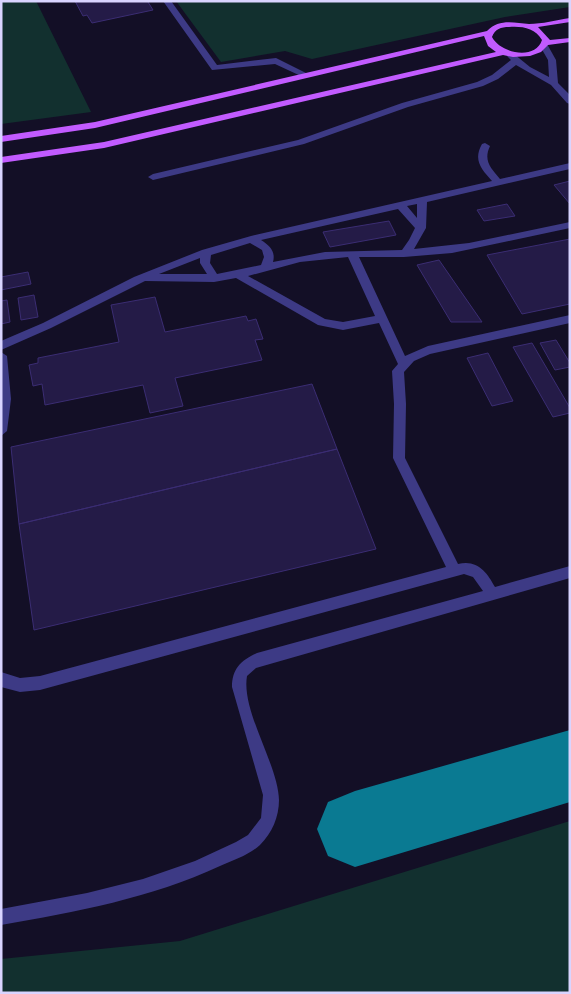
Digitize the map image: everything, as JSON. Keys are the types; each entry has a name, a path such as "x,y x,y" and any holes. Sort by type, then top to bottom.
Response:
{"main road":[{"path":"1,139 95,125 488,33 494,28 508,24 530,26 570,20"},
{"path":"530,26 542,34 545,44"},
{"path":"488,33 490,44 506,53"},
{"path":"1,160 104,145 506,53 529,54 538,51 545,44 570,40"}],"lane":[{"path":"166,1 215,68 276,61 306,75"},
{"path":"545,44 552,60 554,83"},
{"path":"506,53 527,69 554,83 570,101"},
{"path":"153,177 325,135 385,112 480,84 495,77 516,61"},
{"path":"485,146 481,154 481,161 498,182"},
{"path":"1,346 40,329 142,277 206,252 251,239 570,166"},
{"path":"404,254 415,241 421,228 423,218 422,200"},
{"path":"400,205 421,228"},
{"path":"142,277 214,278 309,257 352,254 404,254 466,247 570,225"},
{"path":"251,239 266,248 269,257 266,266"},
{"path":"206,252 205,263 214,278"},
{"path":"352,254 403,364"},
{"path":"238,274 322,322 343,326 382,319"},
{"path":"454,570 399,458 400,404 398,371 410,358 428,350 570,319"},
{"path":"1,356 5,399 1,431"},
{"path":"1,679 16,686 28,686 464,568 477,571 482,575 491,593"},
{"path":"1,917 112,896 158,884 202,867 256,839 265,828 271,815 272,802 270,788 239,688 242,671 248,664 256,660 570,572"}],"green space":[{"path":"1,1 36,1 91,112 1,124"},
{"path":"176,1 570,1 570,7 505,17 312,59 285,51 221,62"},
{"path":"570,821 570,993 1,993 1,959 180,941"}],"building":[{"path":"75,1 150,1 148,2 153,10 92,23 87,15 83,16"},
{"path":"570,181 570,204 554,185"},
{"path":"507,204 515,216 484,221 477,210"},
{"path":"389,221 396,235 330,247 323,232"},
{"path":"570,239 570,304 522,314 487,255"},
{"path":"439,260 482,322 451,322 417,265"},
{"path":"28,272 31,284 1,290 1,277"},
{"path":"34,295 38,317 21,320 18,298"},
{"path":"155,297 165,332 246,316 248,321 256,319 263,339 255,340 262,360 175,378 183,406 150,413 143,385 45,405 42,384 33,386 29,365 38,363 38,358 119,342 111,305"},
{"path":"7,300 10,322 1,324 1,301"},
{"path":"556,340 570,363 570,367 555,370 540,343"},
{"path":"532,343 570,408 570,413 553,417 513,347"},
{"path":"488,353 513,401 492,406 467,358"},
{"path":"312,384 337,449 19,524 11,447"},
{"path":"337,449 376,549 34,630 19,524"}],"taxiway":[{"path":"355,829 570,766"}]}
